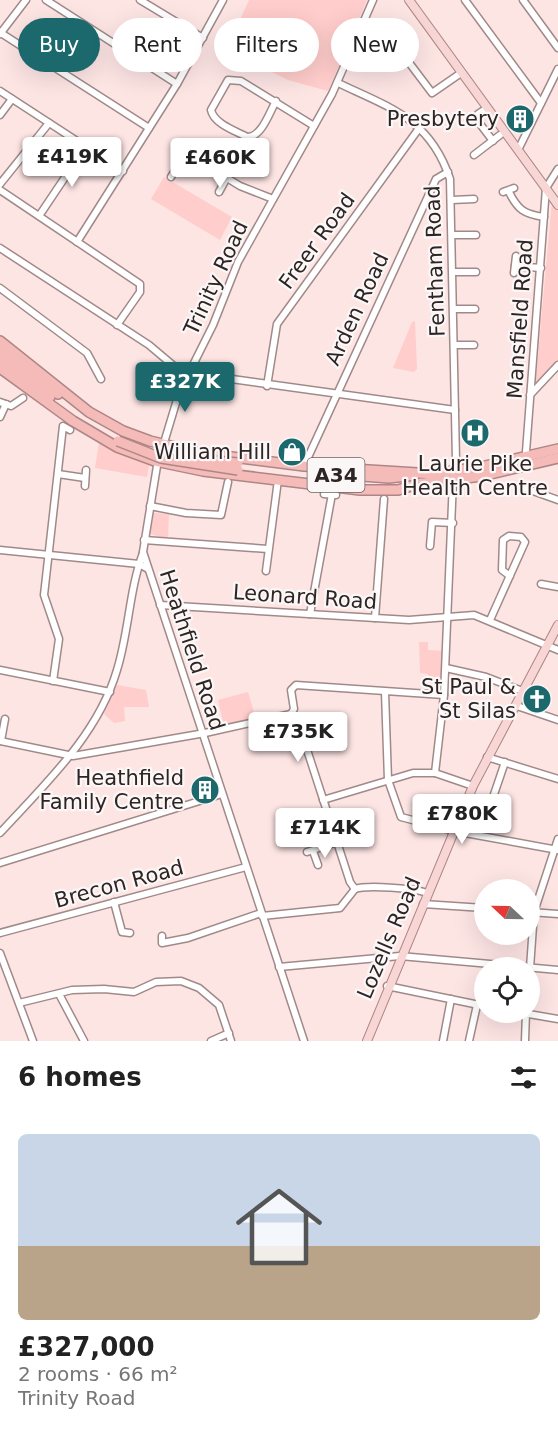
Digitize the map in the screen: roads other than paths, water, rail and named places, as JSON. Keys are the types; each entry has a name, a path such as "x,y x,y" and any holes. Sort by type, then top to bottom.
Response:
{"highway":[{"path":"0,341 139,450 161,454 171,452 185,467 360,490 398,490 421,483"},
{"name":"A34","path":"0,350 83,413 161,458 362,485 421,483 558,449"},
{"name":"A34","path":"0,358 80,419 120,436"},
{"path":"0,368 117,447 161,454 200,453 304,466 400,470 434,474"},
{"path":"120,436 161,454"},
{"path":"450,476 461,465 558,444"},
{"name":"A34","path":"238,467 389,478 434,474 482,476 558,460"}],"main road":[{"path":"409,0 558,205"},
{"name":"Lozells Road","path":"367,1041 387,986 473,786 525,692 558,625"}],"street":[{"path":"26,0 1,33 149,128"},
{"path":"46,0 177,84"},
{"path":"140,0 203,38"},
{"path":"77,242 177,84 223,0"},
{"name":"Trinity Road","path":"365,18 373,0"},
{"path":"465,0 541,103"},
{"path":"523,0 558,48"},
{"path":"518,150 558,69"},
{"name":"Trinity Road","path":"161,454 179,393 213,325 238,262 343,72"},
{"path":"416,72 432,93 462,73"},
{"path":"276,101 258,133 253,137 248,137 227,126 212,114 212,110 232,79 241,81 276,101 314,126"},
{"name":"Fentham Road","path":"338,83 403,114 420,127 436,146 448,172 453,235 456,460"},
{"path":"0,91 123,171"},
{"path":"0,115 12,99"},
{"path":"487,108 478,114 477,120 493,141"},
{"path":"0,184 49,123"},
{"name":"Freer Road","path":"267,386 277,324 420,127"},
{"path":"474,155 500,135"},
{"path":"39,216 86,146"},
{"path":"171,177 187,150 226,179 273,199"},
{"path":"546,188 558,170"},
{"name":"Arden Road","path":"304,466 436,178 448,172"},
{"path":"219,192 226,179"},
{"name":"Mansfield Road","path":"526,452 546,188"},
{"path":"0,190 140,284 140,292 117,325"},
{"path":"508,190 519,210 526,214 544,217"},
{"path":"452,200 474,199"},
{"path":"453,235 476,235"},
{"path":"0,248 148,345 181,372 455,411"},
{"path":"516,256 515,269 541,268"},
{"path":"454,272 476,272"},
{"path":"0,288 87,353 101,379"},
{"path":"454,309 475,309"},
{"path":"454,345 474,345"},
{"path":"530,396 558,365"},
{"path":"0,417 3,403 16,405 23,398"},
{"path":"52,681 59,639 44,595 63,426 70,430"},
{"name":"Heathfield Road","path":"161,454 159,476 150,506 143,552 201,734 304,1041"},
{"path":"85,486 86,470"},
{"path":"58,474 85,478"},
{"path":"435,773 444,695 449,615 453,523 450,476"},
{"path":"266,571 278,480"},
{"path":"150,506 186,513 221,515 228,482"},
{"path":"519,486 527,485 555,498"},
{"path":"310,614 334,494 324,494"},
{"path":"375,618 384,499"},
{"path":"430,546 432,522 453,523"},
{"path":"490,620 510,576 525,542 521,537 509,536 503,540 502,570 510,576"},
{"path":"144,540 268,549"},
{"path":"0,550 139,564 148,569"},
{"path":"0,833 69,755 102,710 118,669 143,552"},
{"path":"541,584 554,589"},
{"name":"Leonard Road","path":"160,605 419,620 449,615 474,615 558,650"},
{"path":"446,668 486,676 525,692"},
{"path":"0,670 110,692"},
{"path":"5,719 0,741 69,755 201,734 291,714 294,709 291,690 296,686 444,695"},
{"path":"385,692 388,780 401,817 454,831 556,850"},
{"path":"517,706 558,720"},
{"path":"291,714 297,719 337,842 355,889"},
{"path":"487,757 558,779"},
{"path":"488,812 505,762"},
{"path":"323,800 414,773 435,773 473,786"},
{"path":"0,863 222,794"},
{"path":"492,800 505,805 505,815"},
{"path":"540,891 556,850 558,838"},
{"path":"318,865 310,851 337,842"},
{"name":"Brecon Road","path":"0,933 246,867"},
{"path":"355,889 418,889 427,893"},
{"path":"162,936 162,943 212,926 262,915 340,908 355,889"},
{"path":"114,902 122,932 130,933"},
{"path":"423,904 474,907"},
{"path":"540,913 558,914"},
{"path":"0,953 32,1041"},
{"path":"279,967 400,956 474,963"},
{"path":"540,968 558,969"},
{"path":"19,1003 86,989 134,992 156,982 181,981 199,988 219,1005 231,1041"},
{"path":"387,986 474,1004"},
{"path":"59,994 84,1041"},
{"path":"443,1041 451,999"},
{"path":"540,1016 558,1019"},
{"path":"469,1041 474,1018"},
{"path":"525,1041 526,1023"},
{"path":"211,1041 229,1033"}],"place":[{"name":"Presbytery","path":"520,119"},
{"name":"Laurie Pike Health Centre","path":"475,433"},
{"name":"William Hill","path":"292,452"},
{"name":"St Paul & St Silas","path":"537,699"},
{"name":"Heathfield Family Centre","path":"205,790"}]}
